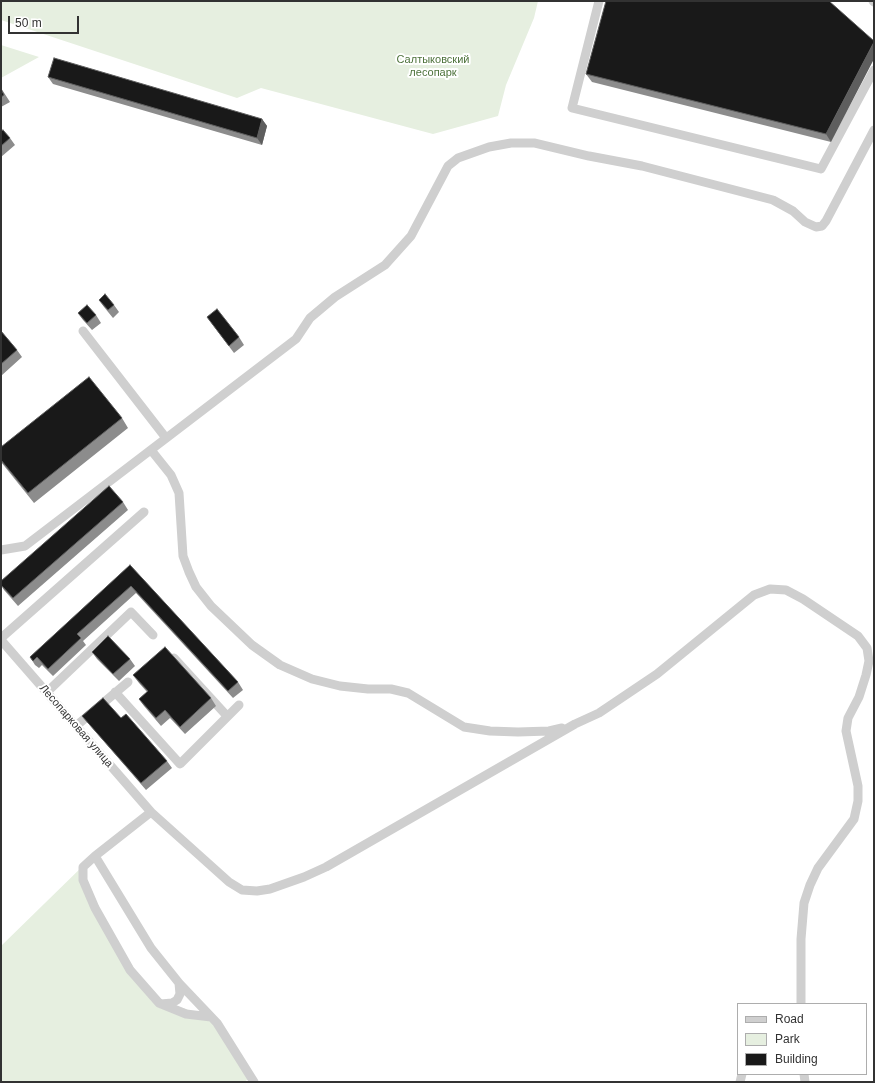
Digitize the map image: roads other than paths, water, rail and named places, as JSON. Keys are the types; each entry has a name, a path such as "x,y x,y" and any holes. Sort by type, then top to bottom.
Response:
{"street":[{"path":"599,1 572,108 821,169 874,70"},
{"path":"1,550 25,546 296,340 310,318 335,297 385,265 410,236 448,166 458,158 473,152 511,143 535,143 589,156 642,166 773,200 793,211 805,222 816,228 822,226 826,221 874,130"},
{"path":"83,331 166,438"},
{"path":"151,450 171,475 179,493 183,556 196,587 211,606 252,645 280,665 312,679 340,686 368,689 391,689 408,693 464,727 490,731 518,732 550,731 575,724 599,713 657,674 754,595 770,589 786,590 858,636 867,648 869,661 859,697 848,718 846,731 858,786 858,801 854,819 818,868 804,903 801,939 801,1003"},
{"path":"1,639 144,512"},
{"path":"46,692 131,612 153,635"},
{"name":"Лесопарковая улица","path":"1,639 151,812 229,882 242,890 257,891 270,888 299,880 326,867 575,724"},
{"path":"166,649 227,716"},
{"path":"76,726 128,682"},
{"path":"115,692 180,764 239,705"},
{"path":"151,812 95,856 83,867 81,874 85,887 130,970 159,1003 186,1014 211,1017"},
{"path":"95,856 152,948 179,983 227,1036 254,1082"},
{"path":"159,1003 166,1004 177,1000 180,994 179,983"}],"park label":[{"name":"Салтыковский лесопарк","path":"433,66"}]}
